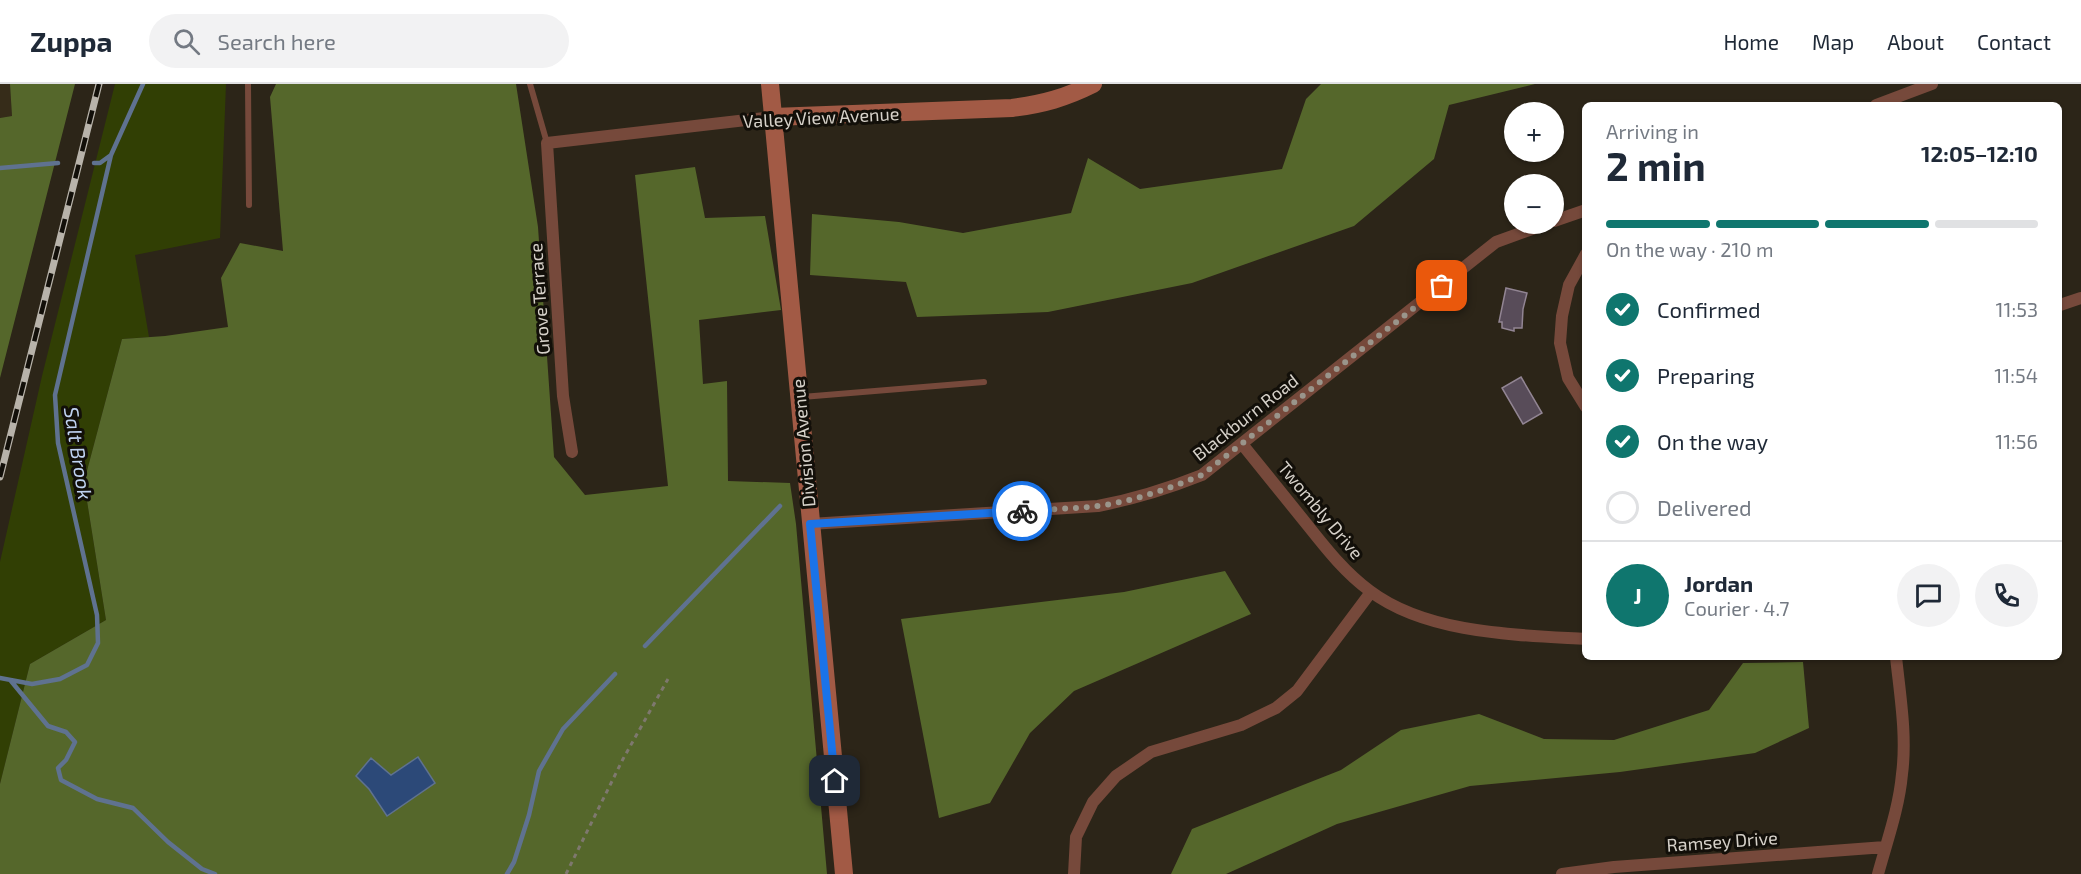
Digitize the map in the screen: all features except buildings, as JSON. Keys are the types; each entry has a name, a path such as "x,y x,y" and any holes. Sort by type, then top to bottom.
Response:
{"street":[{"name":"Division Avenue","path":"770,84 844,874"},
{"name":"Valley View Avenue","path":"547,143 773,117 1012,108 1067,97 1093,84"},
{"path":"1884,102 1932,84"},
{"name":"Grove Terrace","path":"547,143 563,396 572,453"},
{"path":"1564,218 1582,211"},
{"name":"Blackburn Road","path":"810,524 1098,506 1170,488 1202,475 1496,242 1518,234"},
{"path":"1582,261 1569,285 1562,316 1560,342 1568,378 1582,401"},
{"path":"2062,304 2081,298"},
{"name":"Twombly Drive","path":"1242,444 1339,564 1371,592 1399,608 1456,626 1489,632 1582,639"},
{"path":"1074,874 1076,837 1093,802 1116,776 1151,752 1241,725 1276,708 1297,691 1371,592"},
{"path":"1878,874 1903,771 1896,660"},
{"name":"Ramsey Drive","path":"1562,874 1614,867 1885,847"}],"lane":[{"path":"248,84 249,205"},
{"path":"530,84 547,143"},
{"path":"798,397 984,382"}],"path":[{"path":"566,874 623,759 668,679"}],"shaded area":[{"path":"0,84 10,84 12,116 0,118"}],"green space":[{"path":"10,84 75,84 0,378 0,118 12,116"},
{"path":"115,84 226,84 220,238 135,255 149,337 122,339 84,482 106,620 30,664 0,784 0,562 42,376"},
{"path":"276,84 516,84 538,227 554,457 585,495 668,486 635,175 695,167 705,218 765,216 781,310 699,320 703,384 727,381 728,481 790,483 796,524 827,874 0,874 0,784 30,664 106,620 84,482 122,339 165,336 228,327 221,278 240,243 283,251 270,97"},
{"path":"1321,84 1535,84 1449,105 1434,159 1354,226 1192,283 1048,312 917,317 906,282 810,275 812,214 899,222 963,233 1071,213 1088,158 1140,189 1282,169 1306,99"},
{"path":"1225,571 1251,614 1074,691 1030,733 990,803 939,818 901,619 1124,592"},
{"path":"1803,662 1809,728 1755,753 1620,772 1470,786 1337,824 1226,874 1171,874 1192,829 1341,770 1401,730 1479,714 1544,739 1614,740 1709,710 1743,663"}],"water":[{"path":"418,757 435,783 387,816 369,789 356,776 371,758 391,775"}],"waterway":[{"name":"Salt Brook","path":"0,678 32,684 60,679 87,665 98,643 97,615 58,443 55,395 111,155 143,84"},
{"name":"Salt Brook","path":"94,163 100,163 111,155"},
{"name":"Salt Brook","path":"0,168 58,163"},
{"path":"645,646 780,506"},
{"path":"507,874 514,862 529,815 539,771 563,729 615,674"},
{"path":"11,681 48,726 66,732 75,742 66,760 58,768 61,780 97,799 133,808 168,842 202,869 215,874"}],"railway":[{"path":"0,477 99,84"}],"way so far":[{"path":"1022,511 1098,506 1170,488 1202,475 1442,286"}],"route":[{"path":"835,781 810,524 1022,511"}]}
